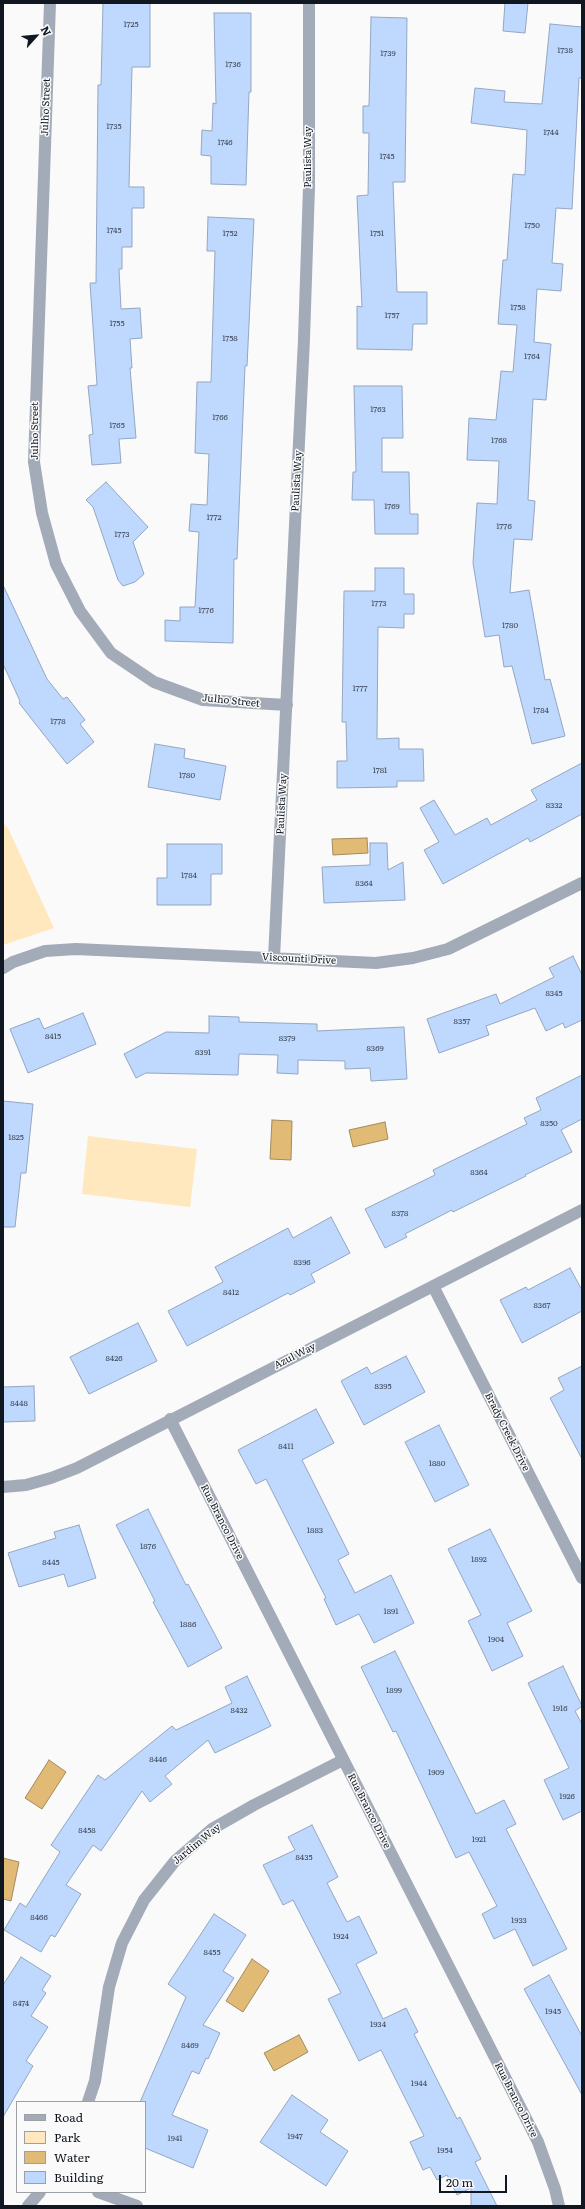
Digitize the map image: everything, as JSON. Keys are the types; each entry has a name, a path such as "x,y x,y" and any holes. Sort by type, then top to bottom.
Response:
{"street":[{"name":"Julho Street","path":"50,3 34,462 42,514 56,564 80,611 111,653 154,682 203,700 286,705"},
{"name":"Paulista Way","path":"274,958 304,324 309,187 308,3"},
{"name":"Viscounti Drive","path":"3,968 13,962 45,951 76,949 376,963 413,958 448,949 582,883"},
{"name":"Azul Way","path":"3,1487 26,1485 51,1478 77,1468 170,1419 582,1210"},
{"name":"Brady Creek Drive","path":"433,1286 582,1578"},
{"name":"Rua Branco Drive","path":"170,1419 538,2142 555,2189 559,2206"},
{"name":"Jardim Way","path":"88,2101 95,2081 109,1987 122,1942 144,1900 175,1860 212,1829 254,1805 343,1760"},
{"path":"28,2206 39,2193"},
{"path":"101,2193 137,2206"}],"green space":[{"path":"3,823 8,828 54,928 3,945"},
{"path":"88,1136 197,1149 190,1207 82,1194"}],"water":[{"path":"367,838 368,853 333,855 332,839"},
{"path":"272,1120 292,1121 291,1160 270,1159"},
{"path":"385,1122 388,1139 353,1147 349,1130"},
{"path":"49,1760 66,1772 42,1809 25,1798"},
{"path":"3,1858 19,1862 11,1901 3,1899"},
{"path":"252,1959 269,1971 243,2012 226,2001"},
{"path":"299,2035 308,2052 274,2071 264,2053"}],"building":[{"path":"103,3 150,3 150,67 132,67 129,187 144,187 144,208 132,208 132,247 122,247 122,269 119,269 121,309 140,308 142,338 130,339 132,368 130,368 136,438 119,439 121,463 92,465 89,435 93,434 88,386 97,385 90,283 96,283 98,85 101,85"},
{"path":"505,3 528,3 525,33 503,31"},
{"path":"214,13 251,13 251,92 249,92 246,185 211,184 211,156 201,155 202,130 212,131 213,103 216,104"},
{"path":"371,17 407,18 405,182 393,182 397,292 427,292 427,324 413,324 412,350 357,349 357,306 362,307 357,196 368,195 369,133 363,133 363,106 369,106"},
{"path":"550,24 582,27 582,78 579,78 572,209 556,208 552,263 563,264 561,291 537,289 534,342 551,344 546,400 533,399 528,500 535,501 532,540 514,539 510,593 529,590 545,680 550,679 565,736 532,744 512,666 504,667 499,635 485,637 473,563 477,503 497,504 499,461 467,460 469,418 496,420 501,371 513,372 517,325 498,324 503,260 507,260 513,174 525,175 527,130 471,123 475,88 505,91 504,102 542,104"},
{"path":"208,217 254,219 247,366 245,366 237,559 234,559 233,643 165,641 165,620 180,621 180,607 195,607 199,532 189,531 191,504 207,505 209,454 195,453 197,382 211,382 215,251 207,251"},
{"path":"354,386 402,386 403,438 382,438 382,472 409,472 410,514 418,514 418,534 375,534 374,500 352,500 353,472 356,472"},
{"path":"106,482 148,527 133,542 144,574 135,582 123,586 118,580 93,507 86,500"},
{"path":"375,568 404,568 404,594 414,594 414,614 404,614 404,628 378,627 377,739 399,738 399,749 423,749 424,781 397,781 397,787 337,788 337,761 347,761 346,722 342,722 344,591 375,591"},
{"path":"3,585 47,679 63,699 67,697 85,720 80,724 94,742 67,764 19,703 20,701 3,664"},
{"path":"155,744 185,749 184,758 226,766 220,800 148,787"},
{"path":"582,763 582,814 530,842 528,838 443,884 424,850 439,842 420,808 434,800 455,835 487,818 491,825 537,800 531,790"},
{"path":"370,843 387,843 388,870 403,862 405,900 324,903 322,867 370,865"},
{"path":"167,844 222,844 222,874 211,874 211,905 157,905 157,878 167,878"},
{"path":"573,956 582,975 582,1020 565,1028 563,1023 546,1031 535,1008 486,1026 489,1035 439,1053 427,1019 496,994 500,1004 554,977 549,968"},
{"path":"83,1013 96,1044 28,1073 10,1029 39,1018 44,1029"},
{"path":"209,1016 239,1017 239,1022 317,1024 317,1031 404,1027 407,1079 371,1081 370,1068 345,1069 345,1061 298,1060 298,1074 277,1073 278,1055 239,1054 238,1075 146,1073 136,1078 124,1054 166,1032 209,1033"},
{"path":"582,1075 582,1119 561,1130 572,1152 453,1212 452,1210 405,1234 407,1237 385,1248 365,1209 435,1175 433,1170 527,1124 524,1118 541,1110 536,1098"},
{"path":"3,1101 33,1104 26,1173 21,1173 15,1227 3,1227"},
{"path":"331,1217 350,1253 311,1274 315,1282 290,1295 288,1293 187,1346 168,1311 223,1282 215,1267 288,1228 293,1238"},
{"path":"570,1268 582,1290 582,1311 522,1343 500,1300 526,1287 528,1290"},
{"path":"138,1323 157,1361 89,1394 70,1357"},
{"path":"406,1356 425,1392 364,1425 341,1381 367,1367 371,1374"},
{"path":"582,1366 582,1459 550,1398 564,1390 558,1378"},
{"path":"34,1386 35,1421 3,1422 3,1387"},
{"path":"316,1409 334,1443 302,1460 349,1554 338,1560 355,1593 391,1575 414,1623 374,1643 359,1614 336,1625 324,1599 326,1598 266,1479 256,1484 238,1450"},
{"path":"439,1425 469,1485 435,1502 405,1442"},
{"path":"148,1509 186,1585 188,1584 222,1648 188,1667 153,1602 155,1601 116,1525"},
{"path":"79,1525 96,1578 68,1587 64,1574 19,1587 8,1553 56,1538 54,1532"},
{"path":"490,1529 532,1611 507,1623 523,1656 492,1671 468,1621 481,1615 448,1549"},
{"path":"395,1651 476,1814 504,1800 516,1824 506,1829 567,1949 533,1966 515,1929 494,1939 482,1914 497,1906 469,1852 456,1858 396,1731 393,1732 361,1667"},
{"path":"563,1666 582,1706 575,1711 582,1724 582,1811 563,1820 544,1780 569,1768 528,1683"},
{"path":"247,1676 271,1726 215,1753 208,1740 165,1776 172,1784 150,1802 142,1791 101,1851 93,1845 66,1885 81,1894 55,1937 51,1935 41,1952 4,1930 20,1903 26,1907 60,1852 51,1845 98,1775 105,1780 172,1726 176,1730 232,1703 225,1687"},
{"path":"312,1825 338,1877 327,1883 347,1922 359,1916 377,1953 356,1964 383,2019 406,2008 418,2032 414,2034 457,2119 460,2117 481,2159 475,2162 497,2206 471,2206 471,2188 457,2195 447,2175 437,2180 430,2167 423,2170 410,2142 424,2136 381,2050 359,2061 328,1999 341,1993 293,1900 283,1905 263,1865 295,1850 288,1837"},
{"path":"214,1914 246,1935 223,1971 234,1978 203,2025 220,2033 199,2074 192,2071 172,2115 208,2130 193,2168 146,2148 146,2101 140,2101 186,1997 168,1984"},
{"path":"21,1957 51,1976 42,1990 46,1993 31,2016 48,2027 26,2061 33,2066 3,2117 3,1985"},
{"path":"549,1975 582,2036 582,2095 524,1989"},
{"path":"292,2095 328,2120 320,2132 348,2151 326,2186 260,2142"}]}
